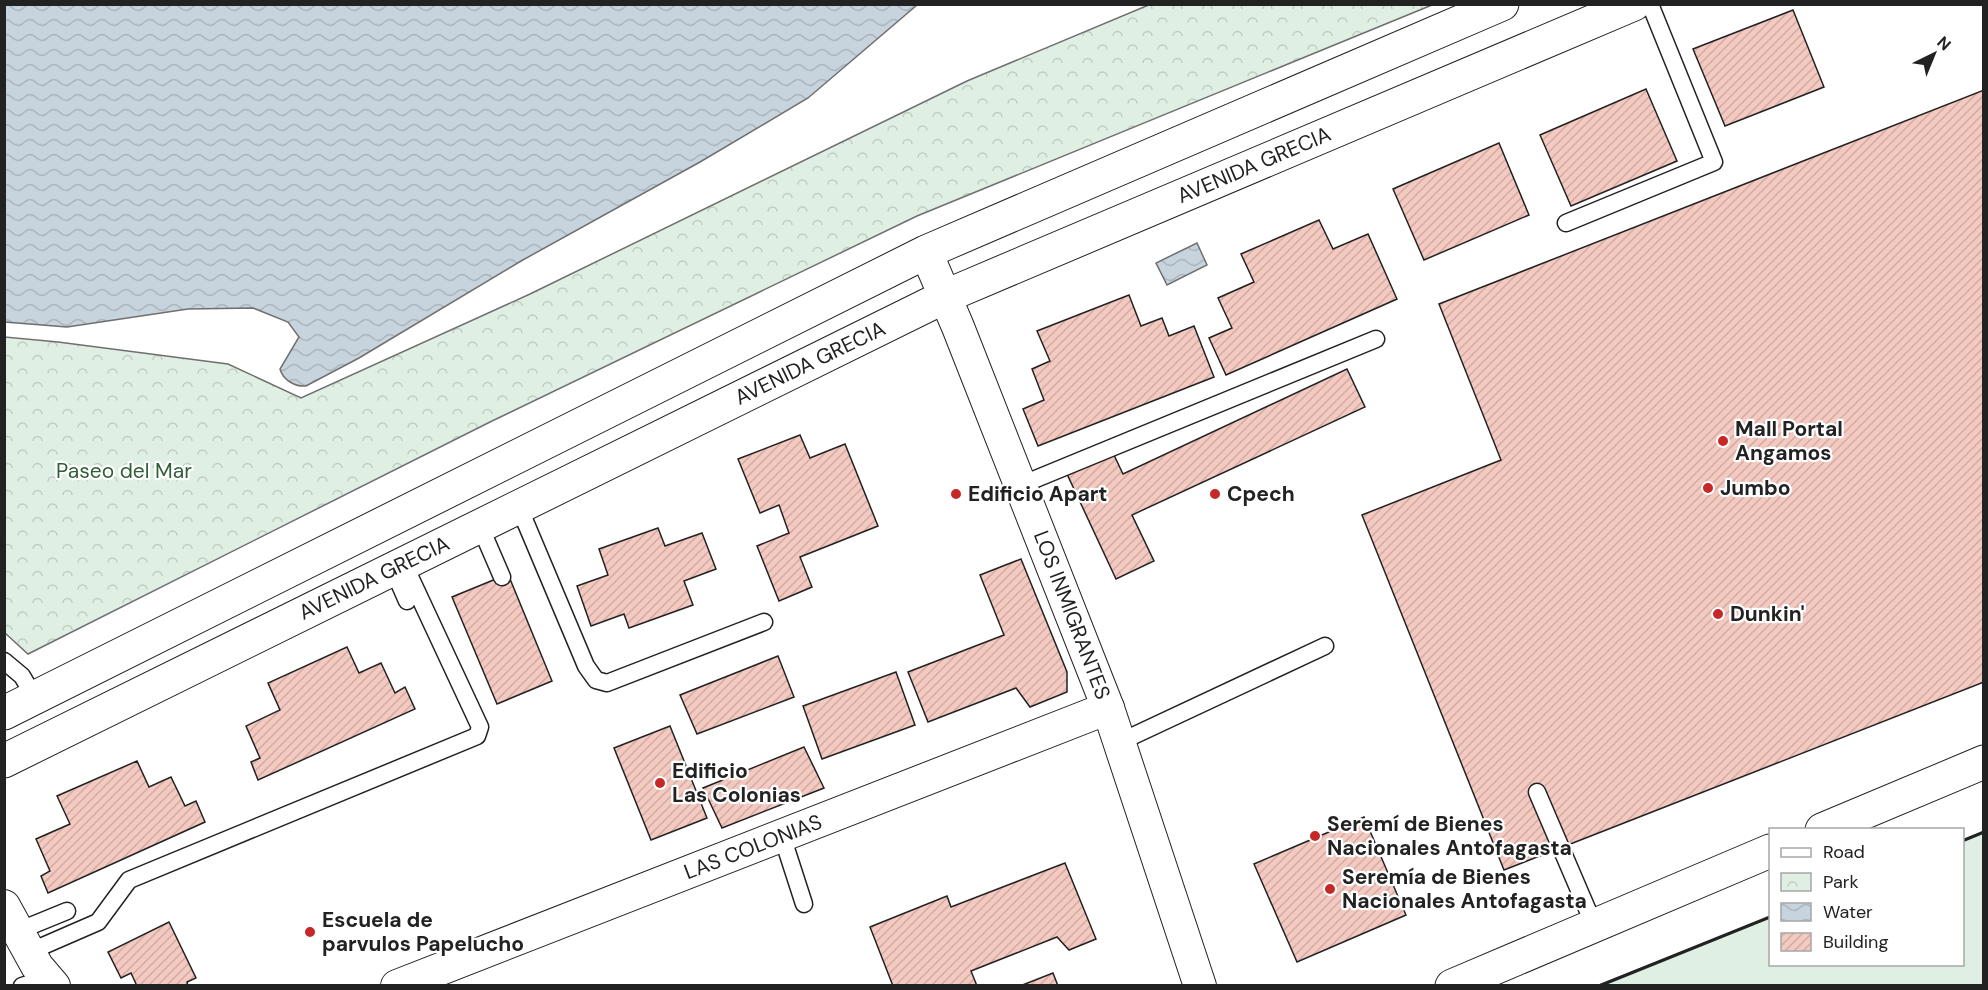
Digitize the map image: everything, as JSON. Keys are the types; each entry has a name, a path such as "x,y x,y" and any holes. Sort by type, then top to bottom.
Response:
{"main road":[{"name":"AVENIDA GRECIA","path":"4,713 926,252 1502,4"},
{"name":"AVENIDA GRECIA","path":"4,761 946,296 1634,4"},
{"path":"1827,828 1983,762"},
{"path":"1452,986 1769,851"}],"street":[{"name":"LOS INMIGRANTES","path":"926,252 946,296 1108,708 1200,986"},
{"name":"LAS COLONIAS","path":"398,986 1108,708"},
{"path":"17,930 41,983"}],"lane":[{"path":"1566,223 1714,162 1650,4"},
{"path":"1021,485 1376,339"},
{"path":"519,507 586,666 596,680 607,683 764,622"},
{"path":"480,526 502,577"},
{"path":"404,564 428,588"},
{"path":"404,564 407,601"},
{"path":"17,930 98,922 129,880 477,736 480,727 404,564"},
{"path":"1120,742 1325,646"},
{"path":"4,661 22,676 35,698"},
{"path":"1537,792 1594,925"},
{"path":"782,836 804,904"},
{"path":"17,930 67,911"}],"green space":[{"name":"Paseo del Mar","path":"1151,4 1432,5 917,216 490,422 28,654 5,633 5,337 228,364 301,398 530,294 967,81"},
{"path":"1983,832 1983,985 1599,985 1769,917 1769,966 1964,966 1964,841"}],"water":[{"path":"4,5 917,5 808,98 700,162 521,261 359,358 302,386 287,379 280,369 299,337 288,322 253,308 188,309 67,327 5,322"},
{"path":"1197,243 1207,265 1167,285 1156,263"}],"building":[{"path":"1793,10 1824,87 1725,126 1693,49"},
{"path":"1646,89 1677,161 1571,206 1540,135"},
{"name":"Jumbo","path":"1984,90 1984,682 1504,870 1362,515 1501,460 1439,304"},
{"path":"1499,143 1529,215 1424,260 1393,189"},
{"path":"1319,220 1333,249 1368,234 1397,299 1226,375 1209,338 1232,328 1218,298 1254,282 1241,254"},
{"path":"1129,295 1141,326 1162,318 1169,336 1194,326 1214,377 1038,446 1023,409 1044,400 1032,369 1050,361 1037,331"},
{"path":"1347,369 1365,407 1132,515 1154,561 1116,579 1067,474 1113,453 1123,474"},
{"path":"800,435 810,458 845,444 878,526 800,557 812,587 779,601 757,546 789,533 779,505 760,513 738,459"},
{"path":"658,528 665,546 702,533 716,569 684,581 693,605 629,628 624,614 591,626 577,586 608,575 599,549"},
{"path":"1021,559 1067,672 1067,692 1030,707 1016,688 928,722 908,672 1004,635 980,575"},
{"path":"508,574 552,681 497,704 452,597"},
{"path":"347,647 359,673 381,663 395,693 405,687 415,709 258,780 251,762 260,758 246,726 280,710 268,683"},
{"path":"778,656 794,697 697,734 680,695"},
{"path":"896,672 915,725 822,759 803,706"},
{"name":"Edificio Las Colonias","path":"670,726 707,818 651,840 614,748"},
{"path":"804,747 824,788 722,828 703,788"},
{"path":"137,761 149,787 171,777 185,806 196,801 205,822 48,893 41,876 50,871 36,839 70,824 57,796"},
{"name":"Seremía de Bienes Nacionales Antofagasta","path":"1364,817 1406,915 1297,962 1254,864"},
{"path":"1065,863 1096,939 1069,950 1057,937 971,971 977,986 893,986 870,927 947,896 951,907"},
{"path":"169,922 196,978 187,982 188,986 137,986 131,973 121,978 108,952"},
{"path":"1053,973 1058,986 1020,986"}],"wall":[{"path":"1964,840 1984,832"},
{"path":"1599,986 1769,917"}],"place":[{"name":"Mall Portal Angamos","path":"1723,441"},
{"name":"Jumbo","path":"1708,488"},
{"name":"Edificio Apart","path":"956,494"},
{"name":"Cpech","path":"1215,494"},
{"name":"Dunkin'","path":"1718,614"},
{"name":"Edificio Las Colonias","path":"660,783"},
{"name":"Seremí de Bienes Nacionales Antofagasta","path":"1315,836"},
{"name":"Seremía de Bienes Nacionales Antofagasta","path":"1330,889"},
{"name":"Escuela de parvulos Papelucho","path":"310,932"}]}
